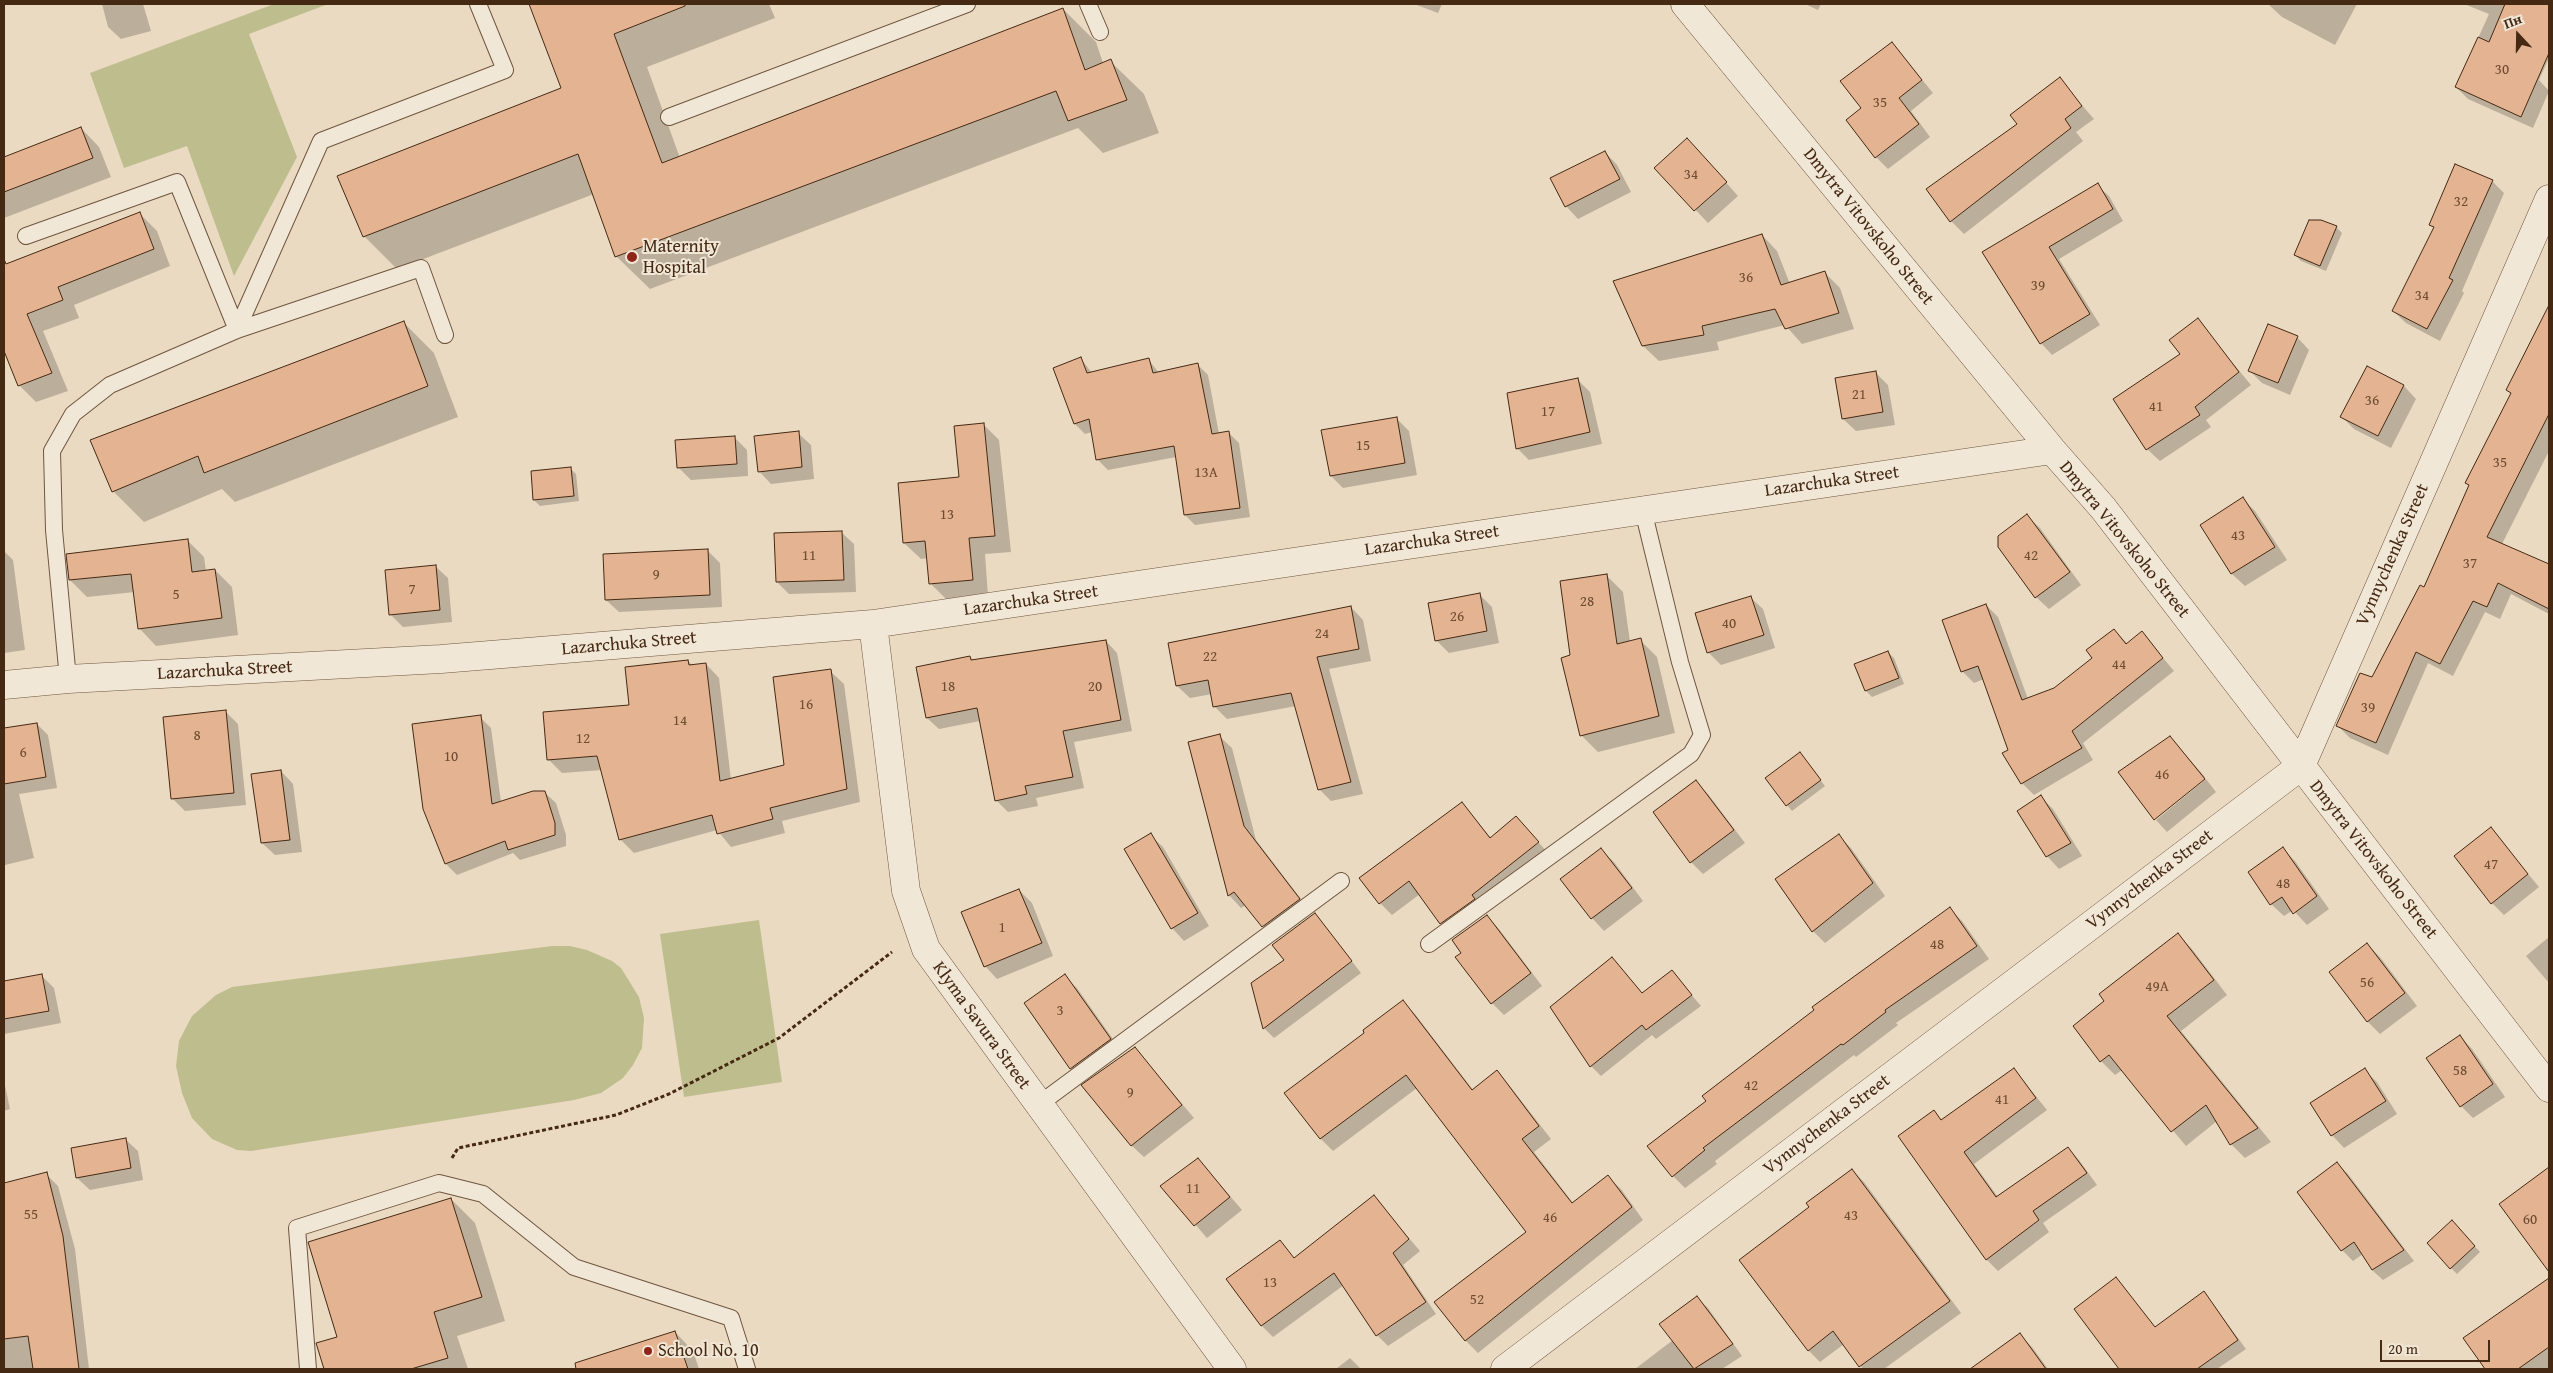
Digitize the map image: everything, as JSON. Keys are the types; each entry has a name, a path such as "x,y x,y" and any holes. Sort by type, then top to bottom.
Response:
{"street":[{"name":"Dmytra Vitovskoho Street","path":"1685,4 2052,450 2103,508 2549,1088"},
{"name":"Vynnychenka Street","path":"1505,1369 2301,766 2549,198"},
{"name":"Lazarchuka Street","path":"4,685 68,679 441,660 873,624 2052,450"},
{"name":"Klyma Savura Street","path":"873,624 906,891 926,949 1232,1369"}],"lane":[{"path":"237,330 322,141 505,70 478,4"},
{"path":"669,117 937,9 968,4"},
{"path":"1088,4 1100,32"},
{"path":"26,236 177,182 237,330"},
{"path":"68,679 54,530 52,451 73,414 110,385 237,330 421,268 445,335"},
{"path":"1428,944 1692,754 1702,735 1680,662 1644,510"},
{"path":"1038,1105 1341,881"},
{"path":"308,1369 297,1228 439,1183 483,1194 574,1267 731,1318 747,1369"}],"path":[{"path":"439,1183 458,1148 616,1115 669,1094 779,1038 919,928"}],"shaded area":[{"path":"274,4 328,4 249,34 297,157 234,276 187,146 124,168 90,73"},
{"path":"759,920 782,1082 684,1097 660,934"},
{"path":"552,946 570,946 587,950 612,961 621,968 639,997 644,1018 642,1048 623,1078 601,1093 574,1100 251,1151 237,1150 212,1139 192,1118 182,1093 176,1066 179,1041 192,1016 216,995 232,987"}],"building":[{"path":"529,4 685,4 685,6 614,34 662,163 1063,8 1085,70 1111,59 1127,100 1068,121 1056,91 615,257 578,154 363,237 337,176 561,88"},
{"path":"2505,4 2549,4 2549,53 2521,117 2455,87 2478,37 2489,42"},
{"path":"1892,42 1922,80 1899,98 1919,124 1875,158 1846,120 1861,108 1840,81"},
{"path":"2060,77 2082,106 2065,119 2071,128 1950,222 1926,189 2017,124 2010,115"},
{"path":"81,127 93,158 4,192 4,157"},
{"path":"1687,138 1727,182 1694,211 1654,168"},
{"path":"1605,151 1620,179 1565,207 1550,178"},
{"path":"2455,164 2493,180 2449,278 2453,280 2427,329 2392,311 2434,227 2429,225"},
{"path":"2098,183 2113,209 2049,247 2090,314 2040,344 1982,252"},
{"path":"140,212 154,249 58,287 63,300 27,314 52,373 18,386 4,351 4,259 6,264"},
{"path":"2309,220 2321,220 2337,226 2320,266 2294,255"},
{"path":"1762,234 1781,285 1825,271 1839,313 1785,329 1775,309 1702,326 1704,335 1642,346 1613,281"},
{"path":"2549,305 2549,414 2487,537 2549,564 2549,609 2498,583 2487,607 2473,601 2440,664 2416,652 2376,743 2336,726 2360,673 2372,677 2420,585 2424,587 2469,485 2465,483 2511,393 2506,390"},
{"path":"2198,318 2239,372 2195,407 2200,415 2146,450 2113,399 2180,354 2169,340"},
{"path":"404,321 428,386 204,473 198,456 112,492 90,440"},
{"path":"2268,324 2298,336 2278,383 2248,371"},
{"path":"1081,357 1087,373 1149,358 1153,373 1198,363 1212,434 1229,431 1240,508 1184,515 1174,446 1096,460 1089,419 1074,424 1053,368"},
{"path":"2367,366 2404,385 2378,436 2340,417"},
{"path":"1876,371 1883,412 1842,419 1835,378"},
{"path":"1578,378 1590,432 1516,449 1507,393"},
{"path":"1397,417 1405,463 1330,476 1321,430"},
{"path":"984,423 995,536 969,538 973,580 929,584 925,541 903,543 898,483 959,477 954,426"},
{"path":"799,431 802,467 758,472 754,436"},
{"path":"735,436 737,464 677,468 675,440"},
{"path":"571,467 574,496 533,500 531,471"},
{"path":"2243,497 2275,547 2231,574 2200,525"},
{"path":"2027,514 2070,572 2035,598 1998,547 1998,536"},
{"path":"842,531 844,580 776,582 774,533"},
{"path":"188,539 192,572 215,569 222,618 138,629 131,574 69,580 66,554"},
{"path":"708,549 710,595 605,600 603,554"},
{"path":"436,565 440,610 389,615 385,570"},
{"path":"1607,574 1617,644 1641,638 1659,716 1580,736 1561,658 1570,655 1560,581"},
{"path":"1480,593 1487,631 1435,641 1428,603"},
{"path":"1751,596 1764,635 1707,653 1695,613"},
{"path":"1986,604 2022,700 2054,688 2092,658 2086,650 2114,629 2126,644 2142,631 2163,658 2072,731 2082,748 2021,784 2002,753 2008,750 1978,666 1961,672 1942,620"},
{"path":"1351,606 1359,649 1317,657 1351,782 1318,790 1291,693 1213,707 1208,680 1176,686 1168,643"},
{"path":"1106,640 1121,720 1063,731 1073,777 1025,786 1027,794 995,801 977,708 926,718 916,667 970,656 971,660"},
{"path":"1888,651 1899,678 1865,691 1854,664"},
{"path":"688,660 689,665 706,663 720,781 784,765 773,677 831,669 847,789 770,808 773,819 717,834 712,815 619,840 597,756 547,760 543,712 629,705 625,667"},
{"path":"226,710 234,793 171,799 163,717"},
{"path":"481,715 492,804 533,791 545,791 555,823 555,835 508,850 505,841 445,864 423,809 412,724"},
{"path":"37,723 46,777 4,784 4,728"},
{"path":"1220,734 1244,826 1300,899 1262,927 1234,892 1228,896 1188,742"},
{"path":"2170,736 2205,779 2154,820 2118,772"},
{"path":"1800,752 1821,780 1786,806 1765,778"},
{"path":"281,770 290,840 261,843 251,774"},
{"path":"1696,780 1734,830 1690,863 1653,812"},
{"path":"2041,795 2071,843 2046,857 2017,811"},
{"path":"1462,802 1490,838 1516,816 1539,842 1472,895 1475,899 1440,924 1409,881 1379,904 1359,878"},
{"path":"2491,827 2528,874 2491,904 2454,856"},
{"path":"1151,833 1198,913 1171,929 1124,849"},
{"path":"1839,834 1873,883 1812,932 1775,879"},
{"path":"2283,847 2317,896 2293,914 2282,897 2270,905 2248,872"},
{"path":"1601,848 1632,888 1591,919 1560,879"},
{"path":"1019,889 1042,943 984,967 961,912"},
{"path":"1950,907 1977,946 1885,1010 1886,1012 1843,1045 1841,1044 1703,1148 1705,1150 1672,1177 1647,1146 1706,1101 1702,1096 1814,1010 1812,1007"},
{"path":"1315,913 1352,961 1263,1029 1251,983 1284,960 1272,945"},
{"path":"1487,915 1531,973 1491,1004 1455,957 1461,953 1452,940"},
{"path":"2178,933 2214,980 2167,1016 2258,1128 2230,1145 2206,1105 2171,1132 2109,1055 2100,1062 2073,1026 2104,1001 2099,994"},
{"path":"2367,943 2405,993 2367,1022 2329,972"},
{"path":"1612,957 1642,993 1672,970 1692,995 1646,1030 1642,1025 1590,1067 1550,1007"},
{"path":"42,974 49,1011 4,1019 4,981"},
{"path":"1065,974 1111,1039 1070,1069 1024,1003"},
{"path":"1403,1000 1472,1090 1497,1070 1539,1126 1522,1139 1572,1203 1608,1175 1632,1207 1465,1341 1434,1302 1526,1232 1406,1075 1320,1139 1284,1093 1364,1033 1363,1030"},
{"path":"2460,1035 2493,1084 2460,1107 2426,1058"},
{"path":"1135,1047 1182,1105 1131,1146 1081,1085"},
{"path":"2014,1068 2036,1098 1964,1152 1996,1197 2068,1147 2087,1173 2033,1211 2039,1220 1986,1260 1898,1136 1934,1110 1941,1120"},
{"path":"2365,1068 2386,1101 2331,1136 2310,1103"},
{"path":"126,1138 131,1168 76,1178 71,1148"},
{"path":"1198,1158 1230,1197 1194,1226 1160,1186"},
{"path":"2337,1162 2404,1250 2372,1270 2354,1242 2341,1251 2297,1192"},
{"path":"2549,1167 2549,1272 2499,1204"},
{"path":"1852,1169 1950,1301 1859,1367 1833,1331 1808,1351 1739,1260 1809,1207 1806,1203"},
{"path":"47,1172 63,1236 79,1369 33,1369 28,1336 4,1339 4,1183"},
{"path":"1374,1195 1409,1239 1393,1253 1426,1302 1376,1336 1334,1273 1261,1326 1226,1279 1280,1240 1294,1258"},
{"path":"451,1198 482,1297 434,1312 448,1358 411,1369 324,1369 316,1343 337,1337 308,1242"},
{"path":"2452,1220 2475,1246 2450,1269 2427,1243"},
{"path":"2116,1277 2155,1327 2204,1291 2238,1340 2197,1369 2119,1369 2074,1309"},
{"path":"2549,1278 2549,1347 2518,1369 2485,1369 2463,1338"},
{"path":"1697,1296 1733,1344 1694,1369 1659,1324"},
{"name":"School No. 10","path":"675,1331 688,1369 576,1369 575,1363"},
{"path":"2020,1333 2046,1369 1970,1369"}],"place":[{"name":"Maternity Hospital","path":"632,257"},
{"name":"School No. 10","path":"648,1351"}]}
